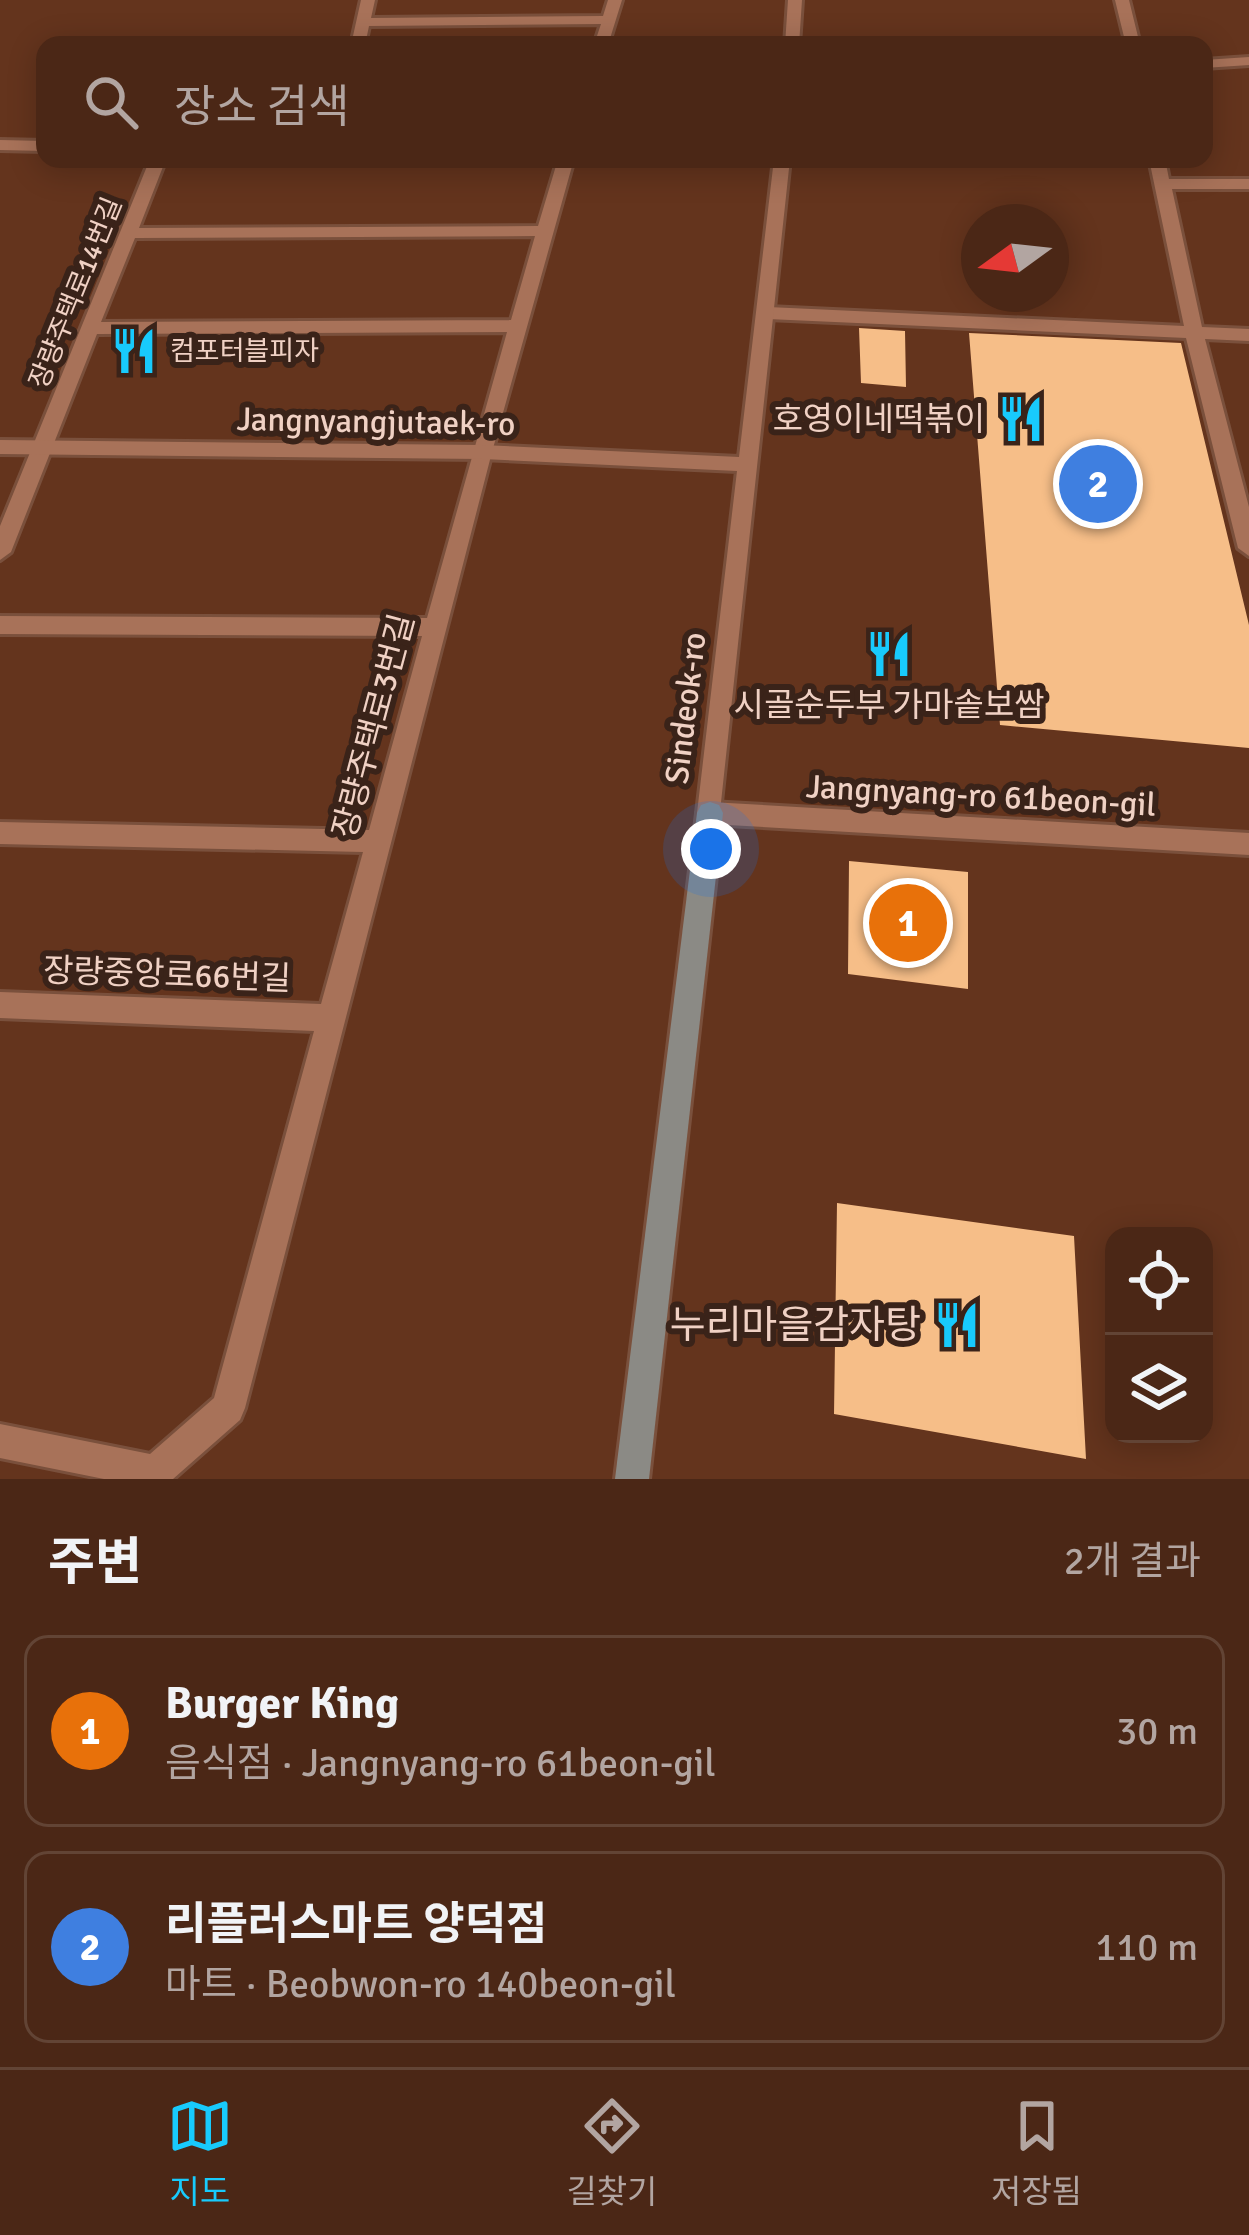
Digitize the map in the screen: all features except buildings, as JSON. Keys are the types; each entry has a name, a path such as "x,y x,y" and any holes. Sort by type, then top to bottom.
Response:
{"main road":[{"name":"Sindeok-ro","path":"632,1479 710,814"}],"street":[{"path":"360,36 368,0"},
{"path":"605,36 615,0"},
{"path":"793,36 795,0"},
{"path":"1122,0 1131,36"},
{"path":"363,22 609,20"},
{"path":"1213,64 1249,62"},
{"path":"0,145 36,146"},
{"name":"장량주택로14번길","path":"0,552 154,168"},
{"name":"장량주택로3번길","path":"0,1441 155,1472 228,1408 482,452 564,168"},
{"name":"Sindeok-ro","path":"710,814 781,168"},
{"path":"1159,168 1249,548"},
{"path":"1162,184 1249,184"},
{"path":"129,233 546,231"},
{"path":"768,313 1249,335"},
{"path":"91,328 518,326"},
{"name":"Jangnyangjutaek-ro","path":"0,447 482,452 750,466"},
{"path":"0,625 435,627"},
{"name":"Jangnyang-ro 61beon-gil","path":"710,814 1249,844"},
{"path":"0,833 378,841"},
{"name":"장량중앙로66번길","path":"0,1004 331,1018"}],"place":[{"name":"컴포터블피자","path":"134,351"},
{"name":"호영이네떡볶이","path":"1021,419"},
{"name":"리플러스마트 양덕점","path":"1098,484"},
{"name":"시골순두부 가마솥보쌈","path":"889,654"},
{"name":"Burger King","path":"908,923"},
{"name":"누리마을감자탕","path":"957,1325"}]}
